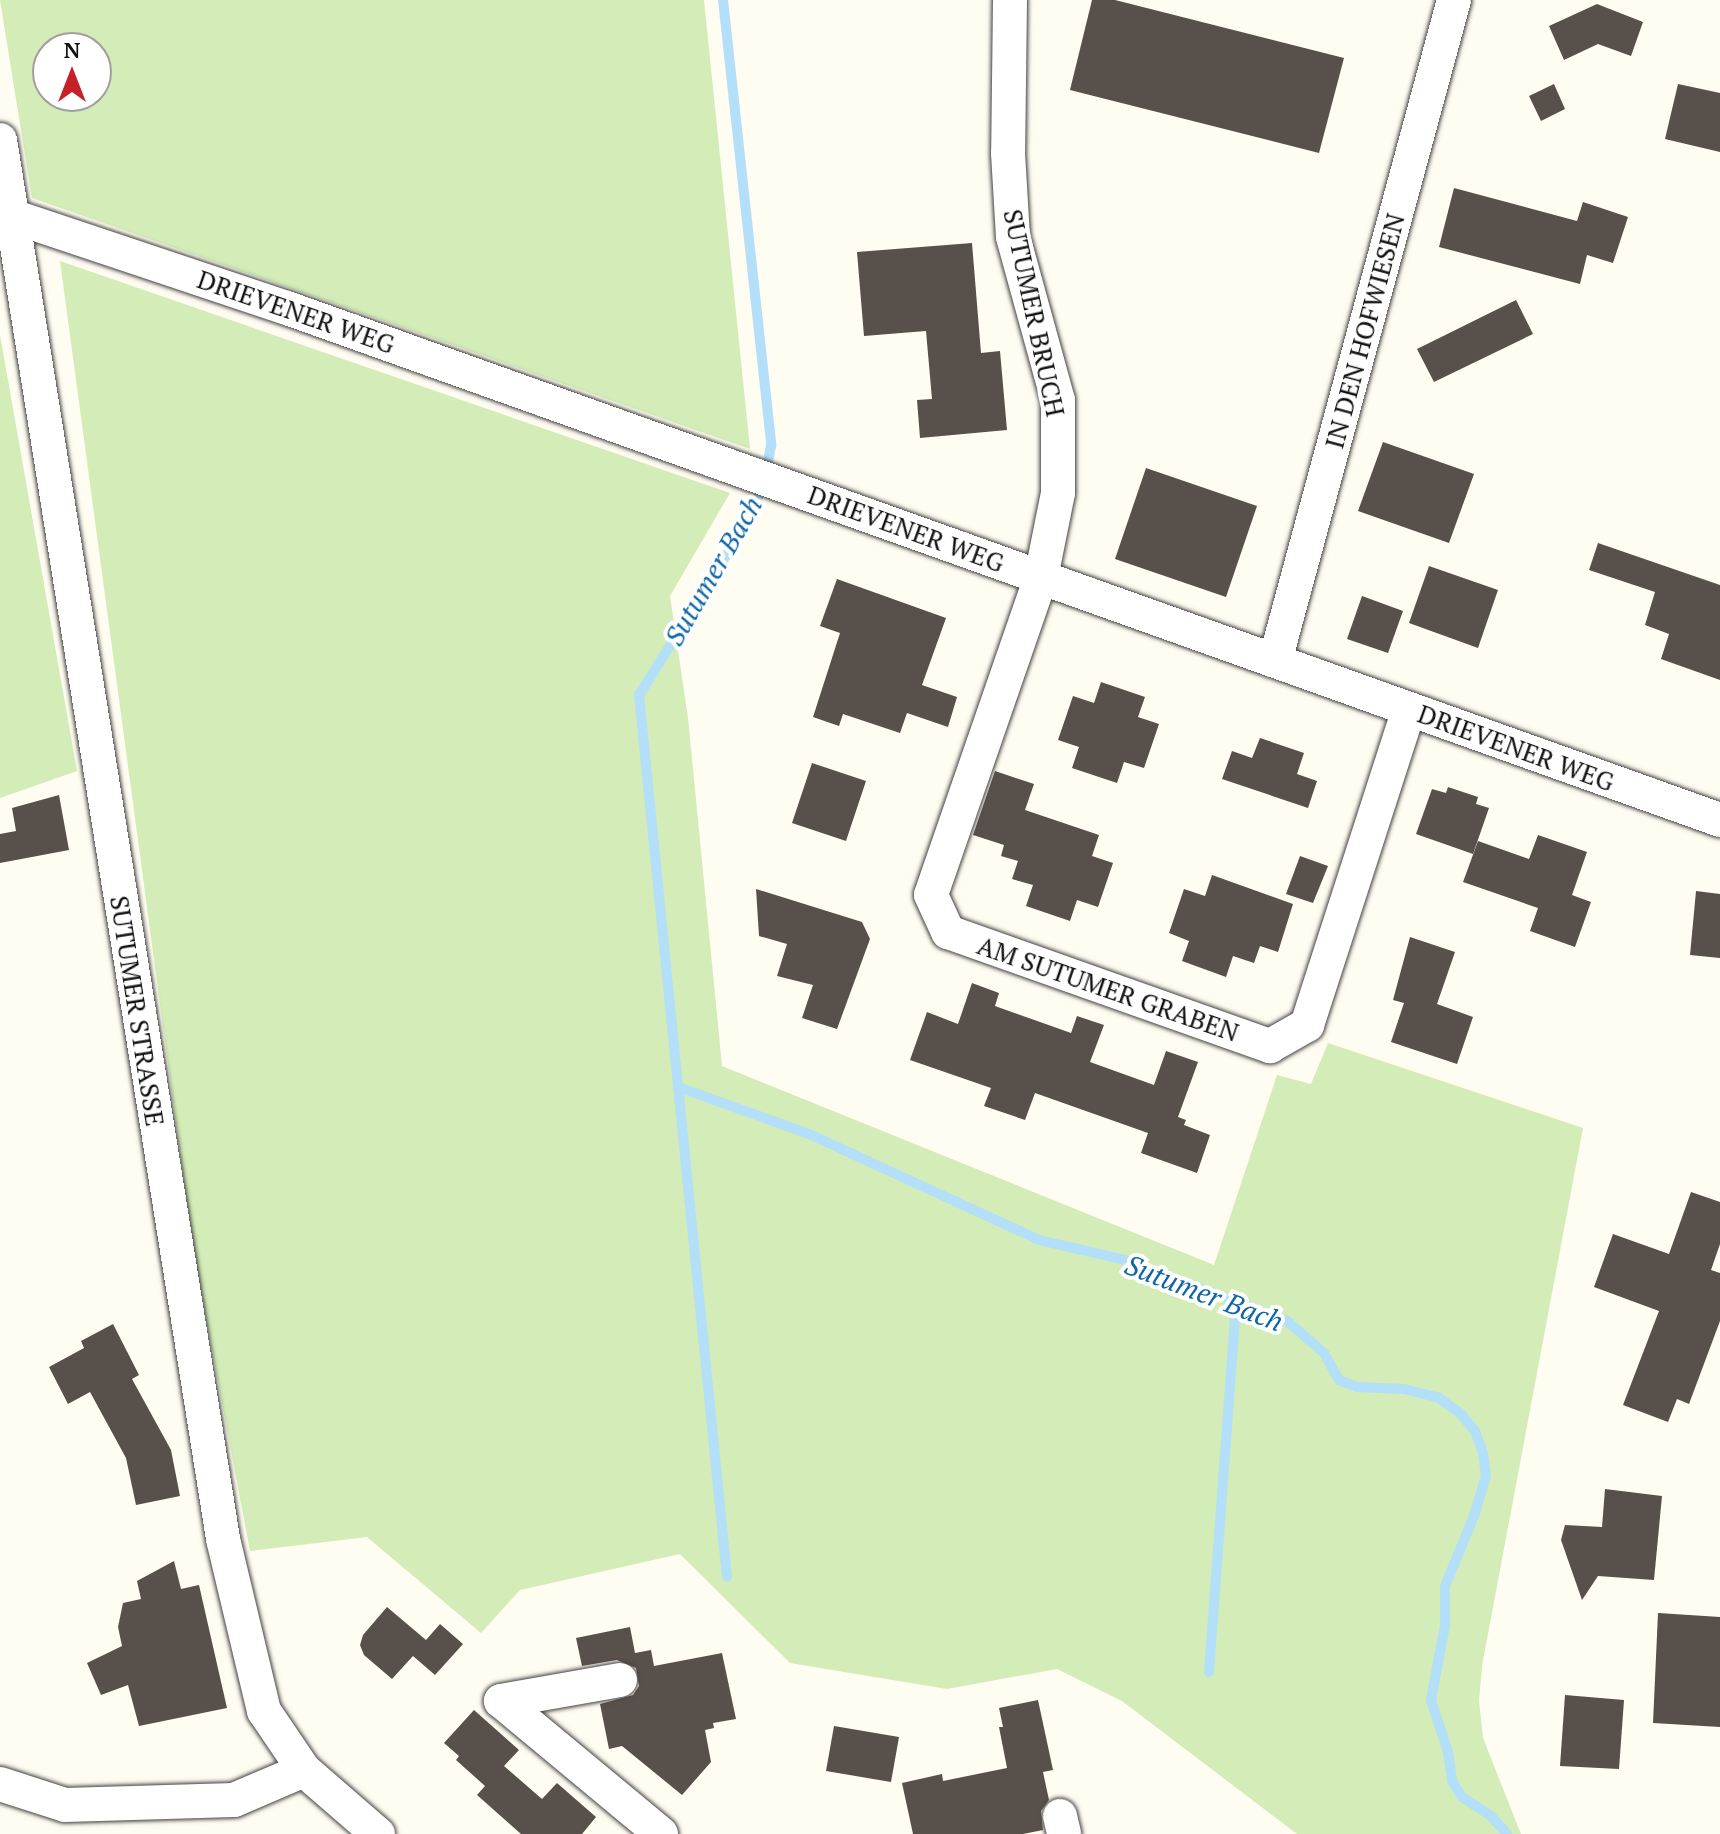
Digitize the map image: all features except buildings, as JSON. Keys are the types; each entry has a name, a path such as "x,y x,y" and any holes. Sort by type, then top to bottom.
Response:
{"street":[{"name":"SUTUMER BRUCH","path":"1010,0 1008,153 1013,237 1058,400 1058,493 1041,577"},
{"name":"IN DEN HOFWIESEN","path":"1275,661 1454,0"},
{"name":"SUTUMER STRASSE","path":"0,140 7,214 223,1539 264,1711 304,1770 378,1834"},
{"name":"DRIEVENER WEG","path":"7,214 287,308 1720,820"},
{"name":"AM SUTUMER GRABEN","path":"1041,577 931,895 948,932 1270,1046 1307,1025 1409,710"},
{"path":"620,1680 501,1701 661,1834"},
{"path":"0,1784 65,1805 234,1800 304,1770"}],"green space":[{"path":"0,0 704,0 750,449 32,198"},
{"path":"60,261 730,493 670,596 688,718 722,1066 1214,1265 1277,1075 1311,1084 1328,1043 1583,1128 1482,1666 1479,1701 1483,1738 1521,1834 1297,1834 1122,1701 1057,1669 947,1689 790,1663 680,1554 520,1590 481,1633 367,1537 250,1551 193,1249"},
{"path":"0,335 77,771 0,798"}],"waterway":[{"name":"Sutumer Bach","path":"723,0 771,445 765,480 750,517 639,695 727,1577"},
{"name":"Sutumer Bach","path":"678,1087 809,1134 1039,1240 1125,1260 1287,1321 1324,1353 1339,1380 1357,1387 1404,1389 1439,1398 1461,1414 1475,1431 1483,1453 1486,1476 1474,1516 1445,1586 1445,1625 1431,1700 1448,1752 1452,1781 1462,1797 1491,1816 1507,1834"},
{"path":"1209,1672 1236,1301"}]}
